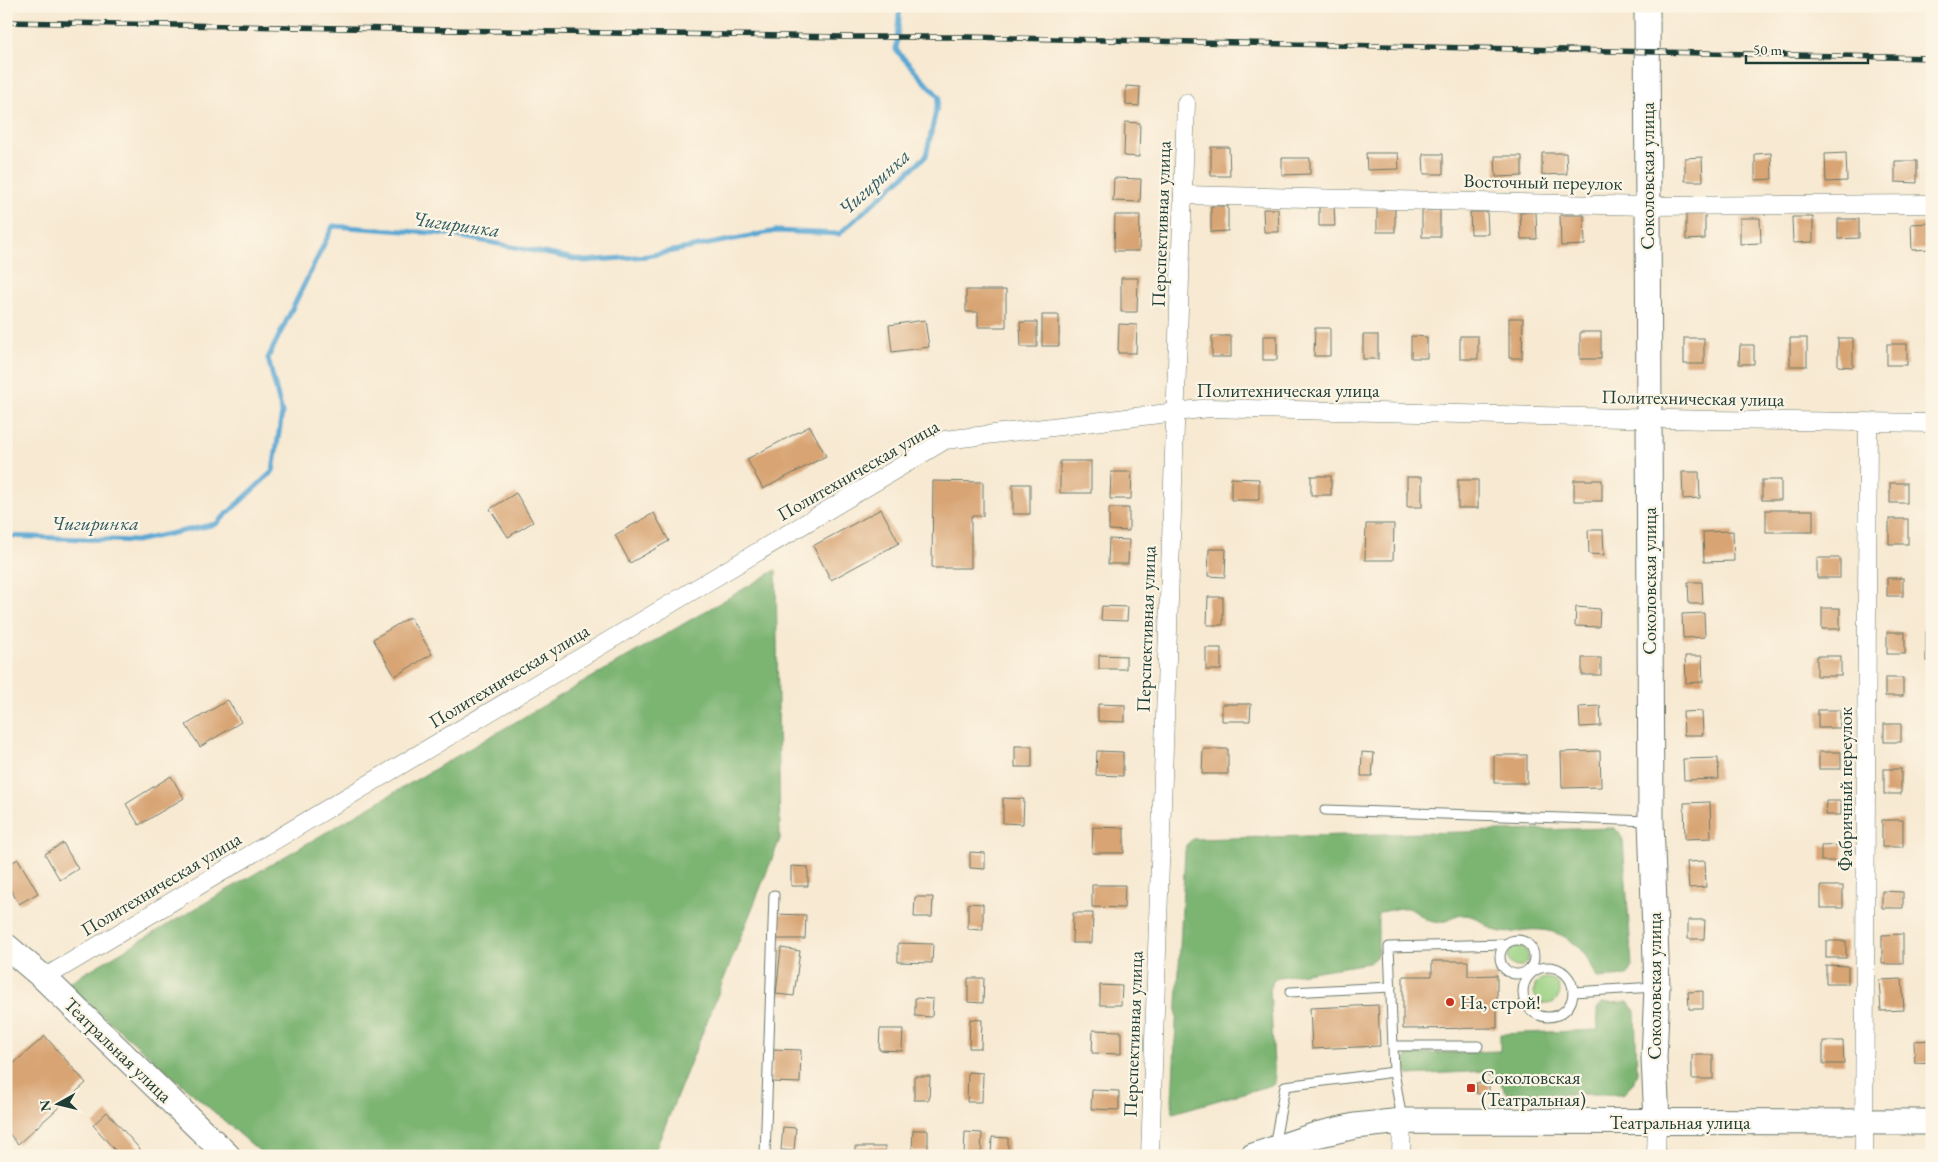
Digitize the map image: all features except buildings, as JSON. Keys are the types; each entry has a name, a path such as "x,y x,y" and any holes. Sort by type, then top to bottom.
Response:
{"street":[{"name":"Соколовская улица","path":"1647,6 1650,821 1657,987 1654,1058 1657,1121 1656,1156"},
{"name":"Перспективная улица","path":"1150,1156 1186,103"},
{"name":"Восточный переулок","path":"1183,195 1647,206 1932,204"},
{"name":"Политехническая улица","path":"44,978 945,440 1209,408 1932,423"},
{"name":"Фабричный переулок","path":"1864,1156 1868,423"},
{"name":"Театральная улица","path":"6,946 44,978 228,1156"},
{"name":"Театральная улица","path":"1263,1153 1316,1135 1355,1126 1402,1121 1932,1122"},
{"path":"1401,1156 1402,1121"}],"lane":[{"path":"1325,810 1650,821"},
{"path":"765,1156 774,895"},
{"path":"1402,1121 1394,1072 1389,947 1505,944 1521,940 1531,946 1547,967"},
{"path":"1505,944 1500,954 1502,966 1510,973 1516,975 1522,974 1531,968 1535,957 1534,951"},
{"path":"1547,967 1555,968 1565,974 1570,981 1573,992 1568,1008 1557,1016 1541,1016 1530,1009 1525,1002 1523,994 1525,982 1532,973 1547,967"},
{"path":"1290,992 1391,987"},
{"path":"1573,992 1657,987"},
{"path":"1393,1046 1478,1046"},
{"path":"1263,1153 1284,1086 1394,1072"}],"green space":[{"path":"776,570 780,839 653,1156 265,1156 66,984"},
{"path":"1614,828 1621,834 1623,841 1632,966 1627,976 1597,978 1579,948 1562,935 1551,932 1540,930 1511,933 1496,931 1468,915 1442,922 1434,922 1407,908 1381,912 1378,914 1378,949 1376,957 1369,963 1279,977 1273,981 1270,989 1275,1084 1173,1113 1172,1101 1185,851 1186,845 1193,839"},
{"path":"1518,947 1525,950 1528,957 1525,964 1518,967 1511,964 1508,957 1511,950"},
{"path":"1547,978 1557,981 1560,991 1557,1001 1547,1004 1537,1001 1534,991 1537,981"},
{"path":"1628,1002 1635,1011 1637,1072 1633,1084 1623,1094 1507,1094 1498,1079 1487,1071 1408,1075 1404,1067 1408,1054 1500,1051 1500,1034 1598,1030 1597,1009 1602,1003"}],"waterway":[{"name":"Чигиринка","path":"6,536 136,541 216,524 273,471 282,413 268,358 333,226 447,234 585,261 647,256 776,231 839,234 926,156 939,97 896,50 900,6"}],"railway":[{"path":"6,22 843,37 967,37 1932,58"}],"place":[{"name":"На, строй!","path":"1450,1002"},
{"name":"Соколовская (Театральная)","path":"1471,1088"}]}
